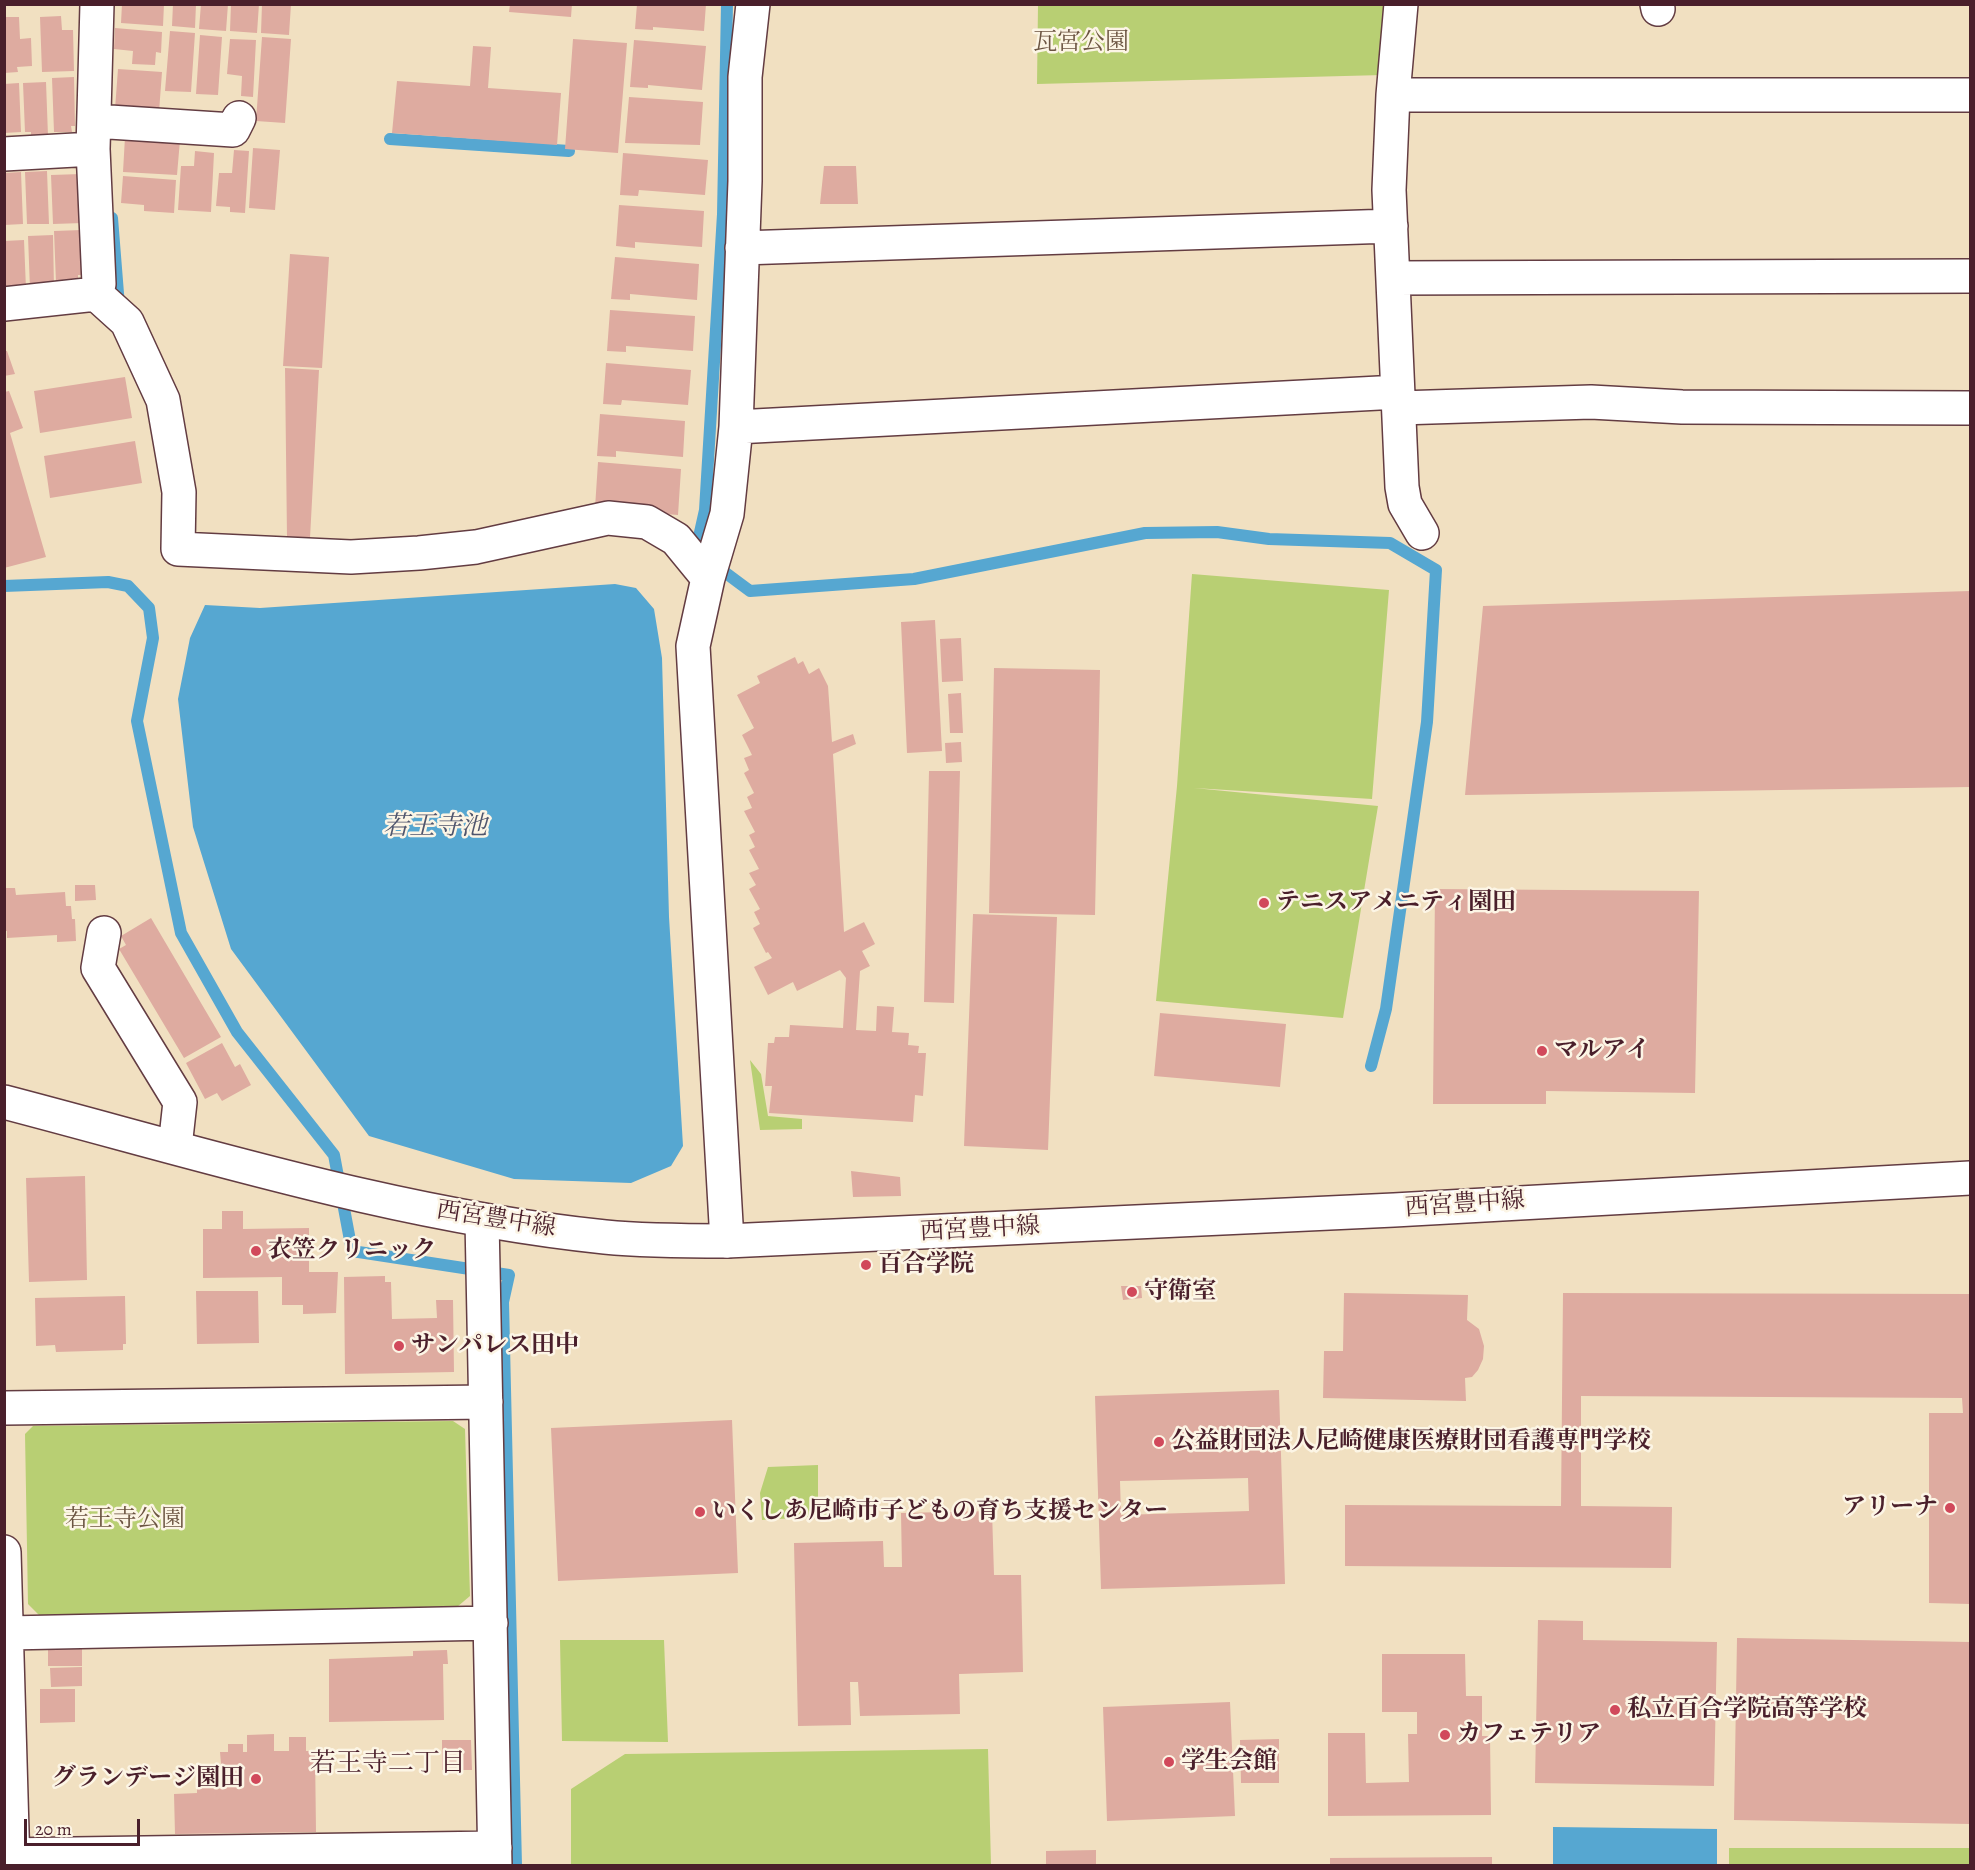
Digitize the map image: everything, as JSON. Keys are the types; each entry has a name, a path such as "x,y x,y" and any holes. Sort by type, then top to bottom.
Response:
{"street":[{"path":"96,294 99,284 93,135 97,4"},
{"path":"727,1241 693,646 708,578 727,514 736,427 745,77 753,4"},
{"path":"1401,4 1393,95 1391,226 1402,486 1405,504 1422,533"},
{"path":"1393,95 1971,95"},
{"path":"4,154 93,135 233,130 239,118"},
{"path":"742,249 1391,226"},
{"path":"1394,278 1971,276"},
{"path":"4,304 96,294 127,322 146,358 163,400 179,492 178,549 351,557 419,553 485,545 608,518 647,522 676,540 708,578"},
{"path":"736,427 1399,400 1591,402 1682,407 1971,408"},
{"path":"104,933 98,968 180,1102 175,1147"},
{"name":"西宮豊中線","path":"4,1102 343,1192 482,1220 606,1237 727,1241 1394,1210 1971,1178"},
{"path":"4,1552 8,1633 10,1859 495,1857 482,1220"},
{"path":"4,1408 486,1402"},
{"path":"8,1633 491,1623"}],"green space":[{"name":"瓦宮公園","path":"1038,5 1387,5 1383,75 1037,84"},
{"path":"1192,574 1389,590 1372,799 1194,788 1378,806 1343,1018 1156,1001 1177,786"},
{"path":"750,1060 761,1074 768,1116 802,1119 802,1129 760,1130"},
{"name":"若王寺公園","path":"453,1421 465,1429 470,1596 457,1607 41,1617 28,1604 25,1434 33,1426"},
{"path":"818,1465 818,1504 828,1516 762,1520 760,1493 768,1467"},
{"path":"560,1640 664,1640 668,1742 562,1741"},
{"path":"988,1749 991,1865 571,1865 571,1789 625,1754"},
{"path":"1729,1848 1970,1848 1970,1865 1729,1865"}],"water":[{"name":"若王寺池","path":"615,584 636,588 654,609 662,658 669,917 683,1146 671,1166 631,1183 514,1179 369,1136 231,949 193,827 178,699 190,638 205,605 260,608"},
{"path":"1553,1827 1717,1829 1717,1865 1553,1865"}],"building":[{"path":"122,4 164,4 163,26 121,23"},
{"path":"173,4 196,4 195,28 172,26"},
{"path":"201,4 228,4 226,31 199,29"},
{"path":"231,4 259,4 257,33 230,31"},
{"path":"262,4 291,4 289,35 261,33"},
{"path":"510,4 572,4 571,17 509,12"},
{"path":"637,4 706,4 704,31 653,27 653,30 635,29"},
{"path":"61,16 62,30 73,30 74,71 42,72 40,17"},
{"path":"4,17 19,17 20,39 31,38 32,66 17,67 18,72 4,73"},
{"path":"115,28 162,32 161,53 156,52 155,65 132,64 133,51 114,49"},
{"path":"170,31 195,33 191,92 165,91"},
{"path":"200,35 222,37 218,95 196,94"},
{"path":"262,37 291,39 285,123 256,121"},
{"path":"230,39 256,40 253,97 241,96 242,76 227,74"},
{"path":"573,39 627,43 618,153 565,149"},
{"path":"634,40 706,46 702,90 648,85 648,88 630,87"},
{"path":"473,46 491,47 488,88 561,93 557,145 392,133 397,81 470,86"},
{"path":"118,69 162,72 159,112 115,109"},
{"path":"74,77 75,126 71,126 72,132 54,132 52,78"},
{"path":"46,82 48,136 31,136 31,132 25,132 23,83"},
{"path":"19,83 21,132 4,133 4,84"},
{"path":"629,97 703,102 700,145 625,143"},
{"path":"125,137 180,140 177,175 123,172"},
{"path":"253,148 280,150 275,210 249,208"},
{"path":"234,150 249,151 245,213 230,212 230,207 216,206 219,173 232,173"},
{"path":"195,151 214,153 211,212 178,210 181,166 194,166"},
{"path":"623,153 708,160 705,195 639,190 638,196 620,195"},
{"path":"824,166 856,166 858,204 820,204"},
{"path":"47,171 49,224 27,224 25,172"},
{"path":"21,172 23,224 4,225 4,173"},
{"path":"81,174 83,223 53,224 51,175"},
{"path":"123,176 176,180 174,213 144,211 144,205 121,203"},
{"path":"619,205 704,211 702,247 635,242 635,248 616,246"},
{"path":"82,230 83,275 78,275 78,282 56,283 54,231"},
{"path":"53,235 54,289 30,289 28,236"},
{"path":"24,240 26,289 4,289 4,241"},
{"path":"290,254 329,257 322,368 283,366"},
{"path":"615,257 699,264 697,300 630,294 630,300 611,299"},
{"path":"610,310 695,316 693,351 626,346 626,352 607,351"},
{"path":"4,351 7,351 15,374 4,376"},
{"path":"606,363 691,370 688,405 622,400 621,405 603,404"},
{"path":"285,368 319,370 310,538 287,538"},
{"path":"125,377 132,418 40,433 34,391"},
{"path":"9,391 23,428 10,433 46,557 4,568 4,392"},
{"path":"600,414 685,421 683,457 616,451 616,457 597,456"},
{"path":"135,441 142,483 50,498 44,456"},
{"path":"598,462 681,469 678,515 595,508"},
{"path":"1970,591 1970,787 1465,795 1483,606"},
{"path":"935,620 942,751 907,753 901,622"},
{"path":"961,638 963,681 942,682 940,639"},
{"path":"795,657 798,664 803,661 809,674 819,668 828,686 832,742 853,734 856,744 833,754 844,932 864,922 875,944 862,951 870,966 860,971 856,1030 876,1031 877,1006 894,1007 892,1032 909,1033 908,1045 919,1046 918,1053 926,1053 923,1096 915,1095 913,1122 769,1113 772,1086 765,1086 768,1043 774,1043 775,1037 789,1037 790,1025 843,1028 846,978 840,970 797,991 793,982 768,995 754,967 772,958 768,952 766,953 753,928 760,924 754,912 760,909 749,889 756,885 749,873 759,869 749,850 755,847 749,835 755,832 744,811 752,808 747,797 754,793 744,773 749,770 744,758 752,755 742,735 754,728 737,695 760,683 757,676"},
{"path":"994,668 1100,670 1095,915 989,913"},
{"path":"961,693 963,733 950,733 948,694"},
{"path":"961,742 962,762 946,763 945,743"},
{"path":"929,771 960,771 954,1003 924,1002"},
{"path":"75,885 95,885 96,900 75,901"},
{"path":"5,888 15,888 16,895 65,892 66,906 71,906 72,919 75,919 76,941 57,942 57,935 7,938 7,931 4,931"},
{"path":"1435,889 1699,891 1695,1093 1546,1091 1546,1104 1433,1104"},
{"path":"973,914 1057,917 1048,1150 964,1146"},
{"path":"151,918 221,1037 184,1058 119,949 126,945 121,936"},
{"path":"1160,1013 1286,1024 1280,1087 1154,1076"},
{"path":"222,1043 235,1067 240,1064 251,1085 222,1101 217,1093 205,1099 186,1063"},
{"path":"851,1171 900,1177 901,1196 853,1197"},
{"path":"85,1176 87,1280 29,1282 26,1178"},
{"name":"衣笠クリニック","path":"222,1211 243,1211 243,1229 309,1228 309,1272 338,1272 336,1313 303,1314 303,1305 282,1305 282,1277 203,1278 203,1229 222,1229"},
{"name":"サンパレス田中","path":"385,1276 385,1282 391,1282 392,1319 437,1318 436,1300 453,1300 454,1372 345,1374 344,1277"},
{"name":"守衛室","path":"1121,1286 1141,1286 1142,1298 1123,1300"},
{"path":"196,1291 258,1291 259,1343 197,1344"},
{"path":"1344,1293 1468,1295 1467,1320 1479,1329 1484,1346 1483,1359 1478,1370 1472,1377 1465,1378 1466,1401 1323,1398 1324,1351 1343,1351"},
{"path":"1563,1293 1970,1294 1970,1604 1929,1603 1929,1413 1963,1413 1962,1398 1581,1396 1581,1506 1672,1507 1671,1568 1345,1566 1345,1505 1561,1506"},
{"path":"125,1296 126,1344 123,1344 123,1350 56,1352 55,1345 36,1346 35,1298"},
{"path":"1279,1390 1285,1584 1101,1589 1095,1396","holes":["1248,1478 1249,1511 1121,1515 1120,1481"]},
{"name":"いくしあ尼崎市子どもの育ち支援センター","path":"732,1420 738,1573 558,1581 551,1428"},
{"path":"992,1511 994,1575 1021,1575 1023,1672 959,1674 960,1714 860,1716 858,1682 850,1682 851,1725 798,1726 794,1543 883,1541 884,1567 902,1567 901,1513"},
{"path":"1538,1620 1583,1621 1583,1640 1717,1642 1714,1786 1535,1783"},
{"path":"1737,1638 1970,1642 1970,1824 1734,1820"},
{"path":"48,1649 82,1649 82,1666 48,1666"},
{"path":"447,1650 448,1664 443,1664 444,1720 329,1722 329,1659 413,1656 413,1651"},
{"name":"カフェテリア","path":"1382,1654 1465,1654 1466,1696 1482,1696 1482,1736 1490,1736 1491,1815 1328,1816 1328,1733 1365,1733 1366,1783 1409,1782 1408,1734 1417,1734 1417,1712 1382,1712"},
{"path":"82,1667 82,1686 51,1687 50,1668"},
{"path":"40,1689 75,1689 75,1722 40,1723"},
{"name":"学生会館","path":"1230,1702 1235,1816 1107,1821 1103,1707"},
{"name":"グランデージ園田","path":"274,1734 274,1751 289,1751 289,1737 306,1737 306,1751 315,1751 316,1832 175,1834 174,1794 197,1793 197,1765 221,1764 220,1752 228,1752 228,1744 243,1744 243,1752 247,1752 247,1735"},
{"path":"1279,1739 1279,1783 1241,1783 1240,1740"},
{"path":"442,1740 471,1740 472,1770 442,1770"},
{"path":"1096,1850 1096,1866 1046,1866 1046,1851"},
{"path":"1492,1857 1492,1866 1330,1866 1330,1858"}],"waterway":[{"path":"701,554 696,550 705,510 723,214 727,4"},
{"path":"390,139 569,151"},
{"path":"112,218 119,306"},
{"path":"715,565 750,591 914,579 1145,533 1217,532 1269,539 1390,543 1436,570 1427,722 1386,1009 1371,1066"},
{"path":"4,586 108,582 128,586 149,608 153,638 137,721 181,933 237,1032 334,1155 352,1251 509,1275 503,1302 516,1866"}],"place":[{"name":"テニスアメニティ園田","path":"1264,903"},
{"name":"マルアイ","path":"1542,1051"},
{"name":"衣笠クリニック","path":"256,1251"},
{"name":"百合学院","path":"866,1265"},
{"name":"守衛室","path":"1132,1292"},
{"name":"サンパレス田中","path":"399,1346"},
{"name":"公益財団法人尼崎健康医療財団看護専門学校","path":"1159,1442"},
{"name":"アリーナ","path":"1950,1508"},
{"name":"いくしあ尼崎市子どもの育ち支援センター","path":"700,1512"},
{"name":"私立百合学院高等学校","path":"1615,1710"},
{"name":"カフェテリア","path":"1445,1735"},
{"name":"学生会館","path":"1169,1762"},
{"name":"グランデージ園田","path":"256,1779"}],"district":[{"name":"若王寺二丁目","path":"388,1765"}]}
